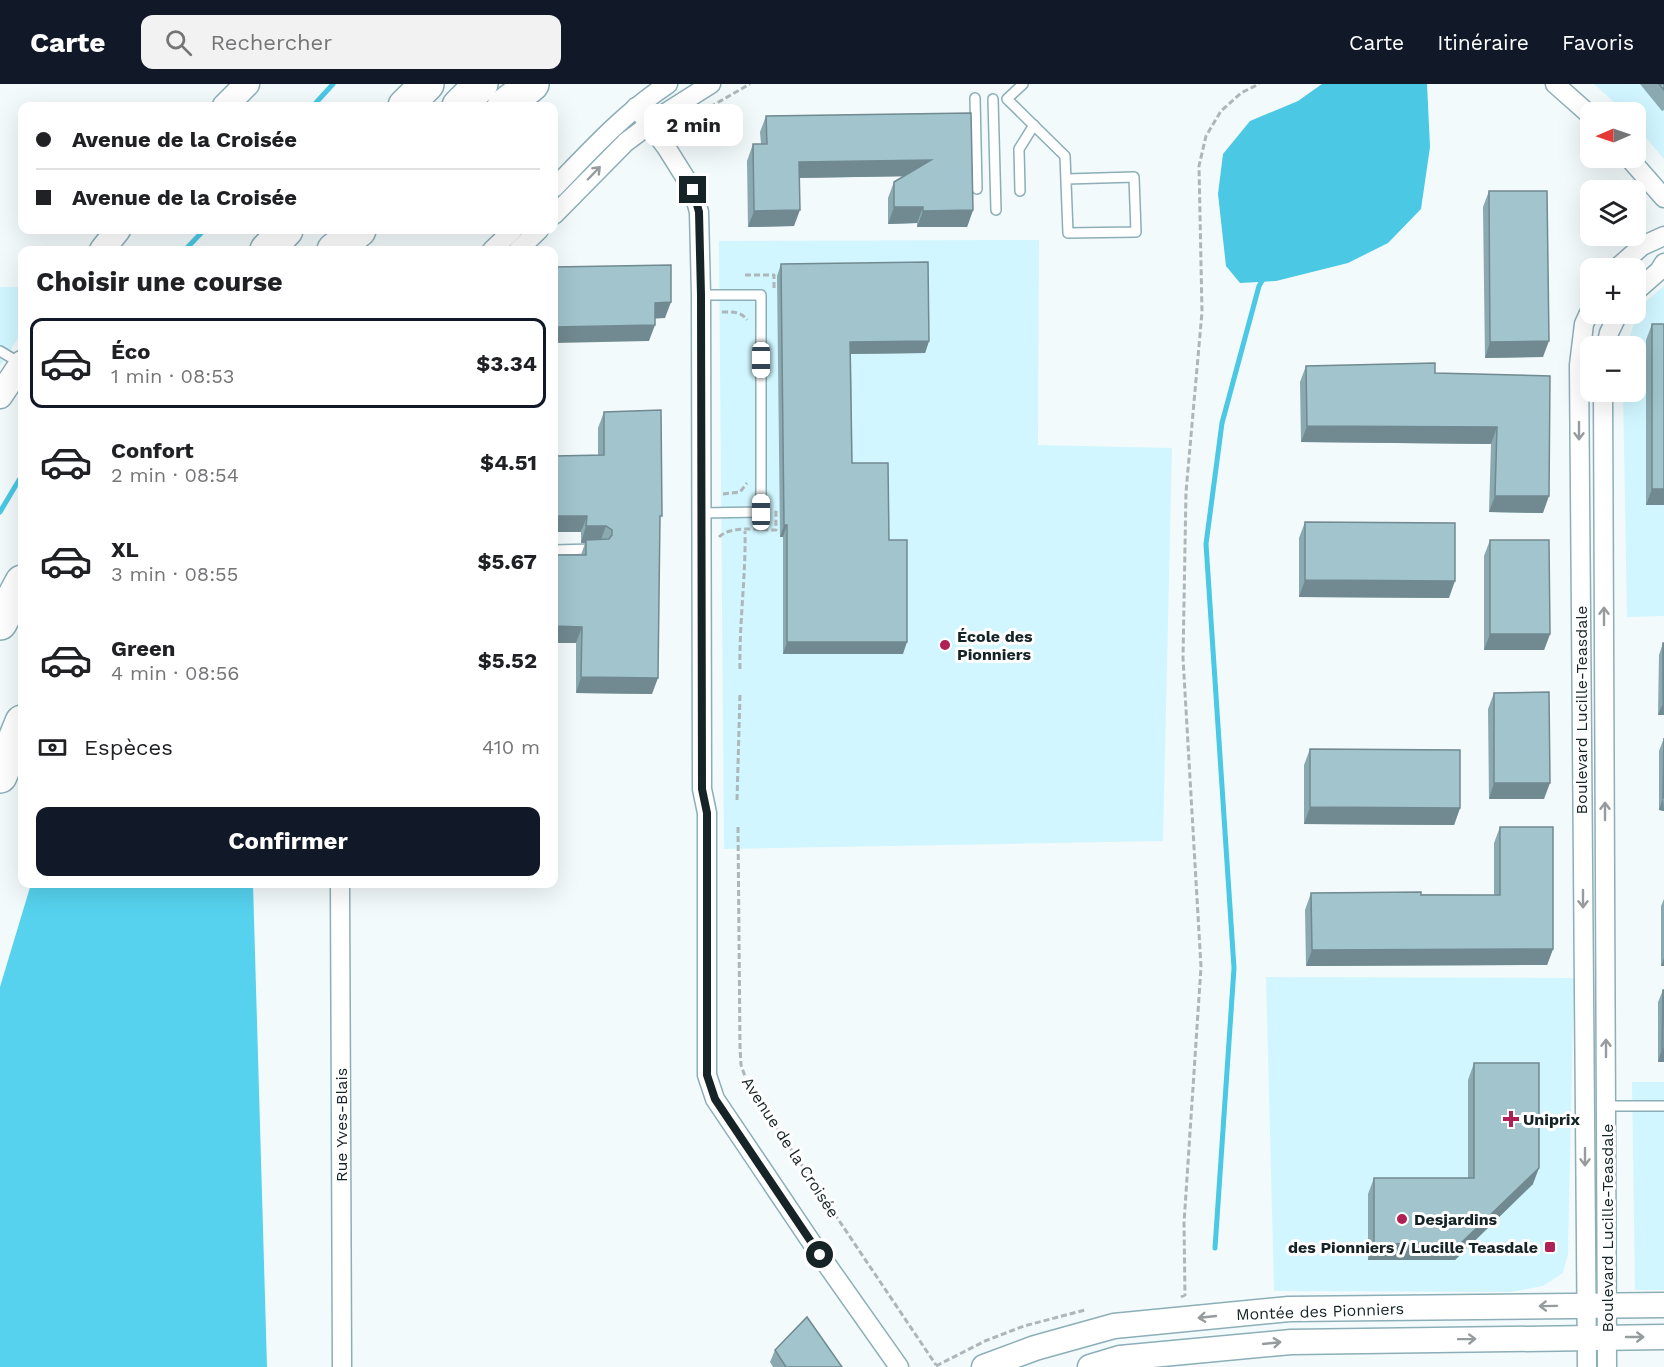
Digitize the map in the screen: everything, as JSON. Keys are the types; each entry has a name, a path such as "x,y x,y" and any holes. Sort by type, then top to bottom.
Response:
{"highway":[{"path":"387,102 401,84"},
{"path":"409,102 427,84"},
{"path":"463,102 481,84"},
{"path":"509,102 532,84"},
{"path":"271,246 282,234"},
{"path":"325,246 335,234"},
{"path":"339,246 354,234"},
{"path":"0,623 18,589"},
{"path":"0,776 18,732"}],"street":[{"path":"229,102 247,84"},
{"path":"558,184 636,107 668,84"},
{"path":"558,211 616,151 649,124 711,84"},
{"path":"1556,84 1580,106"},
{"path":"636,107 687,180 697,200 701,295 702,789 707,813 707,1075 715,1099 899,1367"},
{"path":"1638,168 1664,198"},
{"path":"105,246 115,234"},
{"path":"496,246 509,234"},
{"path":"522,246 535,234"},
{"path":"1628,258 1642,246 1664,236"},
{"path":"1646,282 1664,263"},
{"name":"Boulevard Lucille-Teasdale","path":"1584,324 1579,365 1585,1091 1597,1306"},
{"path":"0,396 18,369"},
{"name":"Boulevard Lucille-Teasdale","path":"1587,1367 1597,1338 1606,1098 1603,402"},
{"path":"1580,564 1604,564"},
{"path":"1583,856 1605,855"},
{"name":"Rue Yves-Blais","path":"340,888 342,1367"},
{"path":"1585,1091 1606,1098"},
{"name":"Montée des Pionniers","path":"984,1367 1035,1348 1114,1326 1289,1309 1664,1305"},
{"name":"Montée des Pionniers","path":"1090,1367 1120,1358 1291,1342 1664,1337"},
{"name":"Boulevard Lucille-Teasdale","path":"1597,1338 1607,1367"}],"lane":[{"path":"1023,84 1007,99 1065,156 1068,233 1136,232 1134,177 1067,178"},
{"path":"975,98 977,189"},
{"path":"993,99 996,210"},
{"path":"1020,191 1018,149 1034,125"},
{"path":"700,513 761,512 761,295 701,295"},
{"path":"0,351 18,361"},
{"path":"558,550 600,549"},
{"path":"1606,1098 1664,1106"}],"path":[{"path":"1177,1299 1185,1295 1184,1213 1201,967 1183,658 1186,492 1202,312 1198,166 1206,136 1221,111 1240,93 1259,84"},
{"path":"722,312 742,315 748,324"},
{"path":"723,494 740,492 747,482 748,474"},
{"path":"716,541 724,532 745,530 745,586 739,628 740,669"},
{"path":"737,800 740,694"},
{"name":"Avenue de la Croisée","path":"738,827 740,1047 744,1076 936,1366"},
{"path":"936,1366 984,1341 1024,1326 1093,1309"}],"shaded area":[{"path":"1322,84 1427,84 1430,147 1421,209 1388,243 1348,263 1276,281 1240,283 1226,266 1218,194 1223,154 1250,121 1298,101"},
{"path":"1594,84 1664,84 1664,159 1646,138 1646,102 1614,102"},
{"name":"École des Pionniers","path":"1039,240 1038,445 1172,448 1163,841 724,849 719,241"},
{"path":"1664,286 1664,616 1627,617 1623,402 1646,402 1646,336 1630,336 1634,324 1646,324 1646,301"},
{"path":"0,287 18,287 18,338 0,366"},
{"path":"30,888 253,888 267,1367 0,1367 0,987"},
{"path":"1266,977 1574,978 1568,1254 1563,1273 1543,1286 1511,1292 1274,1291"},
{"path":"1632,1082 1664,1082 1664,1290 1635,1290"}],"building":[{"path":"971,113 973,210 923,211 923,207 894,207 894,182 931,160 799,162 800,210 754,211 753,144 767,144 766,116"},
{"path":"1489,191 1547,191 1549,341 1490,342"},
{"path":"928,262 929,341 850,342 852,463 888,463 889,540 907,540 907,642 787,642 787,525 784,525 781,264"},
{"path":"671,265 671,302 655,303 655,325 558,327 558,267"},
{"path":"1652,324 1664,324 1664,489 1652,489"},
{"path":"1435,363 1435,373 1550,376 1549,496 1495,496 1497,427 1307,426 1306,366"},
{"path":"661,410 662,516 660,516 658,678 581,677 582,627 558,626 558,555 586,555 586,540 609,539 612,530 606,526 586,526 587,516 558,516 558,456 604,455 604,412"},
{"path":"1305,522 1455,523 1455,581 1305,580"},
{"path":"1490,540 1549,540 1550,634 1490,634"},
{"path":"1664,643 1664,703 1663,703"},
{"path":"1549,692 1550,783 1494,783 1494,693"},
{"path":"1664,738 1664,798 1663,798"},
{"path":"1310,749 1460,750 1460,808 1310,807"},
{"path":"1500,827 1553,827 1553,949 1312,950 1311,893 1421,892 1421,895 1500,895"},
{"path":"1663,990 1664,1049 1662,1049"},
{"path":"1474,1063 1539,1063 1539,1168 1461,1243 1374,1244 1374,1178 1474,1178"},
{"path":"807,1317 842,1367 786,1367 775,1350"}],"waterway":[{"path":"317,102 333,84"},
{"path":"189,246 200,234"},
{"path":"1215,1248 1234,968 1206,544 1222,423 1259,286 1265,276"},
{"path":"0,512 18,482"}],"place":[{"name":"École des Pionniers","path":"945,645"},
{"name":"Uniprix","path":"1511,1119"},
{"name":"Desjardins","path":"1402,1219"},
{"name":"des Pionniers / Lucille Teasdale","path":"1550,1247"}],"route":[{"path":"693,190 699,212 701,295 702,789 707,813 707,1075 715,1099 820,1255"}]}
